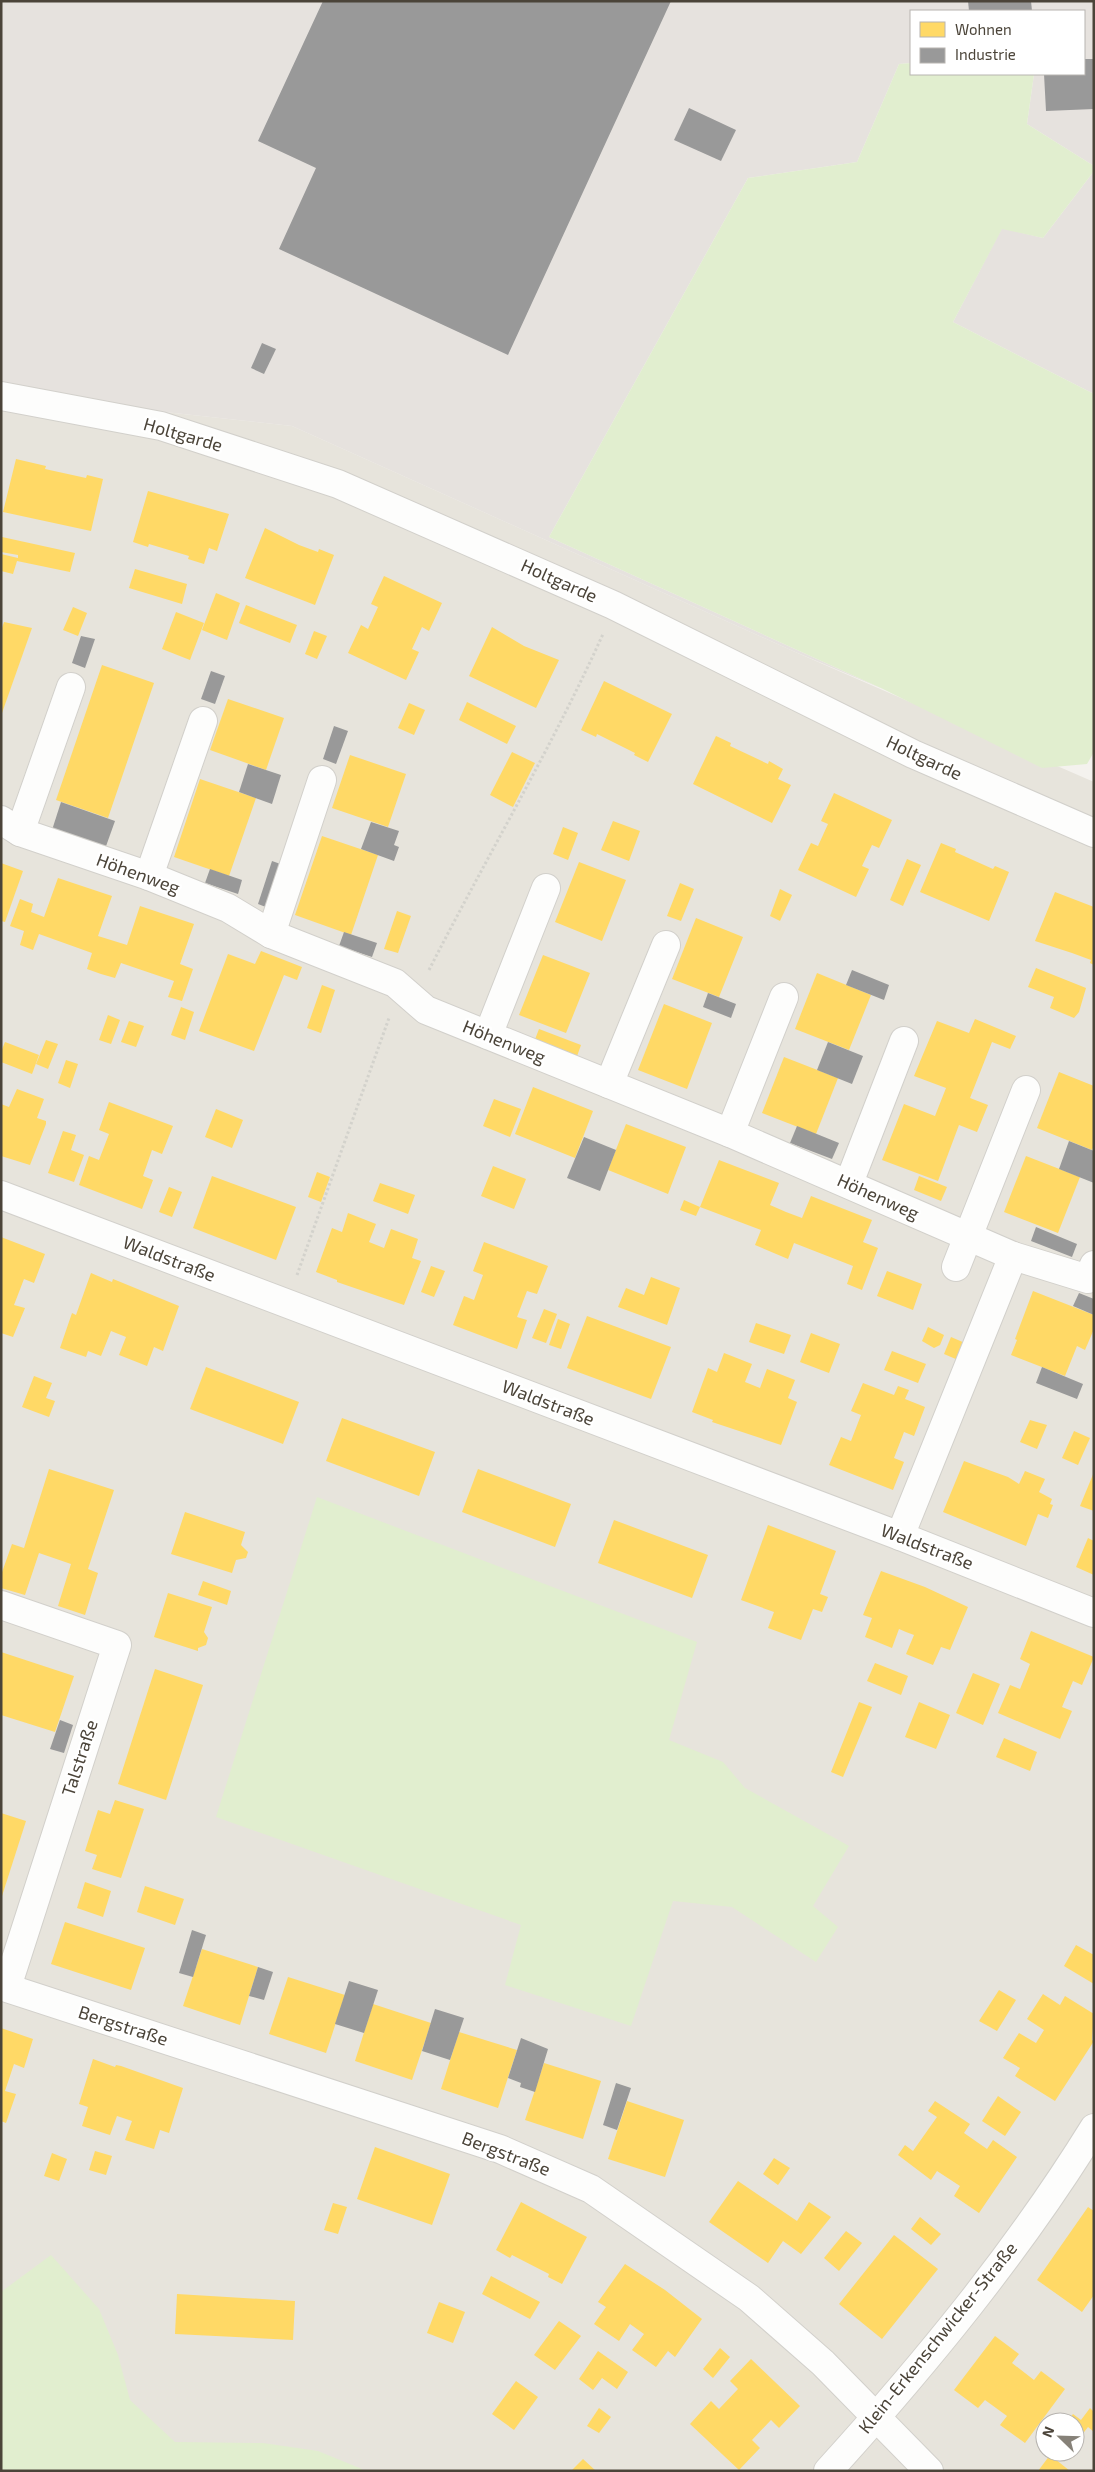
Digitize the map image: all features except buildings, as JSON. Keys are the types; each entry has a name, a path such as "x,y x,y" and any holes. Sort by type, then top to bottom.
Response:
{"street":[{"name":"Holtgarde","path":"1,396 162,426 338,484 613,605 913,754 1094,833"},
{"path":"10,826 71,687"},
{"path":"148,876 203,721"},
{"path":"271,934 322,780"},
{"name":"Höhenweg","path":"10,826 148,876 228,908 271,934 394,982 426,1010 730,1133 1013,1256 1091,1272"},
{"path":"488,1035 546,888"},
{"path":"609,1084 666,946"},
{"path":"730,1133 784,997"},
{"path":"848,1183 904,1041"},
{"path":"956,1267 1026,1090"},
{"name":"Waldstraße","path":"1,1195 900,1536 1094,1613"},
{"path":"900,1536 1013,1256"},
{"name":"Talstraße","path":"1,1605 117,1645 4,1986"},
{"name":"Bergstraße","path":"4,1986 500,2149 591,2189 749,2298 823,2363 929,2471"},
{"name":"Klein-Erkenschwicker-Straße","path":"828,2471 877,2417 982,2289 1077,2156 1094,2128"}],"path":[{"path":"286,1304 357,1111 387,1019 414,1000 464,902 519,805 602,635 613,605"}],"shaded area":[{"path":"1,1 1094,1 1094,166 1027,124 1034,75 1085,75 1085,10 910,10 910,63 899,64 857,162 748,178 549,537 883,689 793,651 292,426 1,394"},
{"path":"1094,171 1094,394 953,322 1002,228 1043,238"},
{"path":"1,394 292,426 793,651 1094,782 1094,2471 201,2471 1,2405"}],"green space":[{"path":"910,63 910,75 1034,75 1027,124 1094,166 1094,171 1043,238 1002,229 953,322 1094,394 1094,752 1087,764 1042,768 883,689 549,537 748,178 857,162 899,64"},
{"path":"317,1497 697,1642 669,1740 723,1762 745,1788 849,1846 813,1906 838,1927 816,1962 732,1907 673,1901 631,2026 505,1985 521,1925 216,1817"},
{"path":"51,2255 99,2309 118,2355 130,2400 175,2442 263,2443 318,2451 362,2469 361,2471 1,2471 1,2292"}]}
